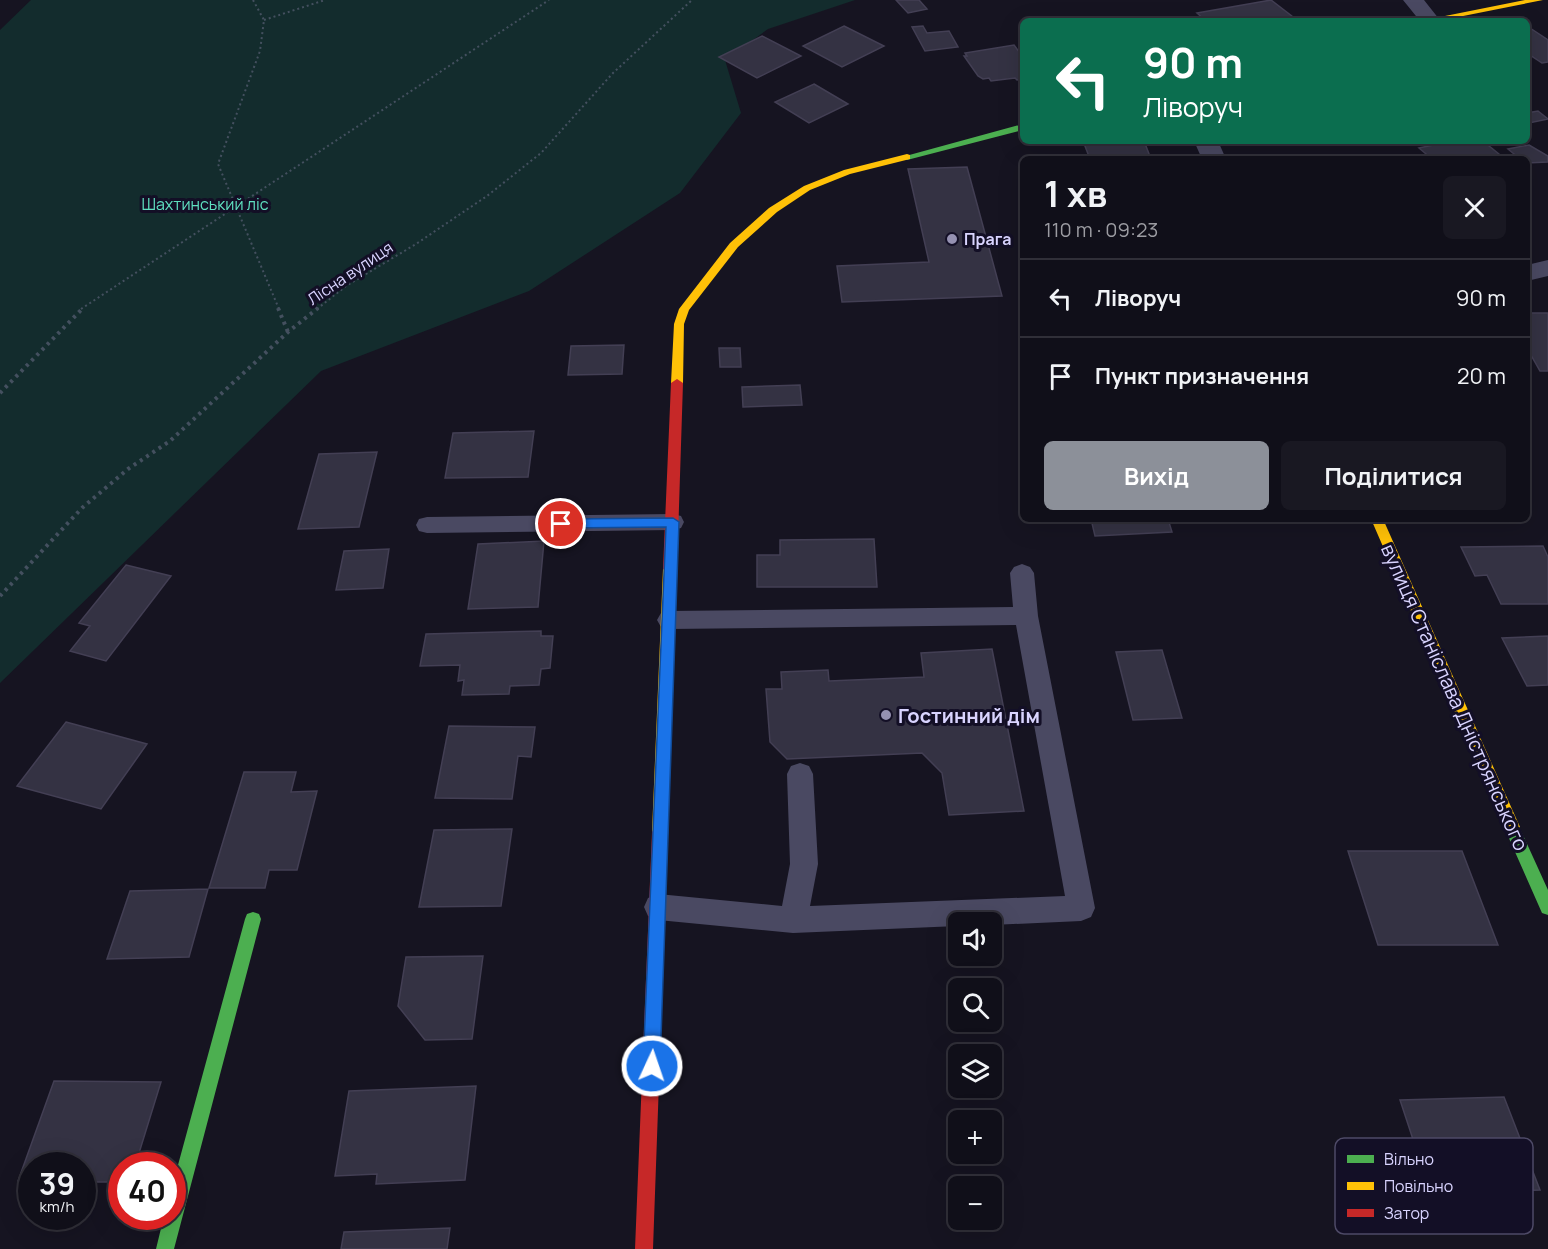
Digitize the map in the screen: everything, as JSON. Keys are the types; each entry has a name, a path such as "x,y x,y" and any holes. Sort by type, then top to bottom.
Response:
{"street":[{"path":"1413,0 1426,18"},
{"path":"1438,18 1539,0"},
{"path":"644,1249 679,324 684,309 734,245 773,210 807,188 847,172 1020,128"},
{"path":"1530,272 1548,268"},
{"name":"вулиця Станіслава Дністрянського","path":"1378,522 1548,908"},
{"path":"165,1249 253,919"}],"lane":[{"path":"427,525 673,522"},
{"path":"658,907 793,920 1081,908 1026,616 1022,573"},
{"path":"669,620 1026,616"},
{"path":"793,920 804,864 800,774"}],"path":[{"path":"253,0 264,20 260,51 218,164 288,332"},
{"path":"264,20 326,0"},
{"path":"0,393 80,310 549,0"},
{"name":"Лісна вулиця","path":"0,596 82,508 128,469 170,441 288,332 346,286 416,244 487,196 541,153 614,73 692,0"}],"green space":[{"name":"Шахтинський ліс","path":"31,0 855,0 768,29 725,60 741,113 680,193 529,291 321,371 0,683 0,30"}],"building":[{"path":"896,0 919,0 927,9 908,13"},
{"path":"1271,0 1294,18 1203,18 1197,13"},
{"path":"844,26 884,46 842,67 803,46"},
{"path":"923,26 927,33 949,31 958,47 925,51 912,27"},
{"path":"1530,28 1548,40 1548,62 1542,63 1530,55"},
{"path":"762,36 801,56 757,78 719,57"},
{"path":"1014,45 1020,53 1020,80 991,81 989,78 983,79 978,76 964,56 967,56 965,53"},
{"path":"814,84 848,104 809,123 775,102"},
{"path":"1538,111 1548,119 1530,123 1530,112"},
{"path":"1084,144 1145,144 1150,156 1089,156"},
{"path":"1438,144 1487,144 1501,156 1428,156 1419,148"},
{"path":"1529,145 1548,156 1548,162 1530,163 1530,156 1516,156 1508,149"},
{"path":"967,167 1002,296 842,302 837,266 929,262 908,169"},
{"path":"1530,313 1548,313 1548,371 1540,371 1530,353"},
{"path":"624,345 622,374 568,375 571,346"},
{"path":"719,348 740,348 741,367 720,367"},
{"path":"800,385 802,405 743,407 742,387"},
{"path":"534,431 528,477 445,478 453,433"},
{"path":"377,452 359,527 298,529 319,454"},
{"path":"1092,522 1169,522 1172,532 1095,536"},
{"path":"874,539 877,587 757,587 757,555 780,555 780,540"},
{"path":"544,541 538,607 468,609 478,544"},
{"path":"1543,546 1548,557 1548,604 1501,604 1487,575 1475,576 1461,547"},
{"path":"389,549 383,588 336,590 344,551"},
{"path":"126,565 171,576 106,661 70,651 90,626 79,623"},
{"path":"541,631 541,636 553,636 550,668 541,669 539,685 510,686 509,694 462,695 464,680 458,681 460,665 420,666 426,634"},
{"path":"1548,636 1548,685 1527,686 1502,638"},
{"name":"Гостинний дім","path":"992,649 1024,811 949,815 942,773 922,753 787,759 770,742 766,689 782,689 781,672 828,670 829,681 924,677 921,653"},
{"path":"1162,650 1182,718 1133,720 1116,652"},
{"path":"66,722 147,744 101,809 17,786"},
{"path":"449,726 535,727 531,757 518,756 512,799 435,798"},
{"path":"244,772 296,772 291,792 317,791 297,870 269,870 265,888 209,888"},
{"path":"512,829 501,906 419,907 434,830"},
{"path":"1348,851 1462,851 1498,945 1378,945"},
{"path":"208,889 189,957 107,959 130,891"},
{"path":"483,956 472,1039 425,1040 398,1006 406,957"},
{"path":"54,1081 161,1082 139,1152 108,1152 108,1182 96,1182 96,1152 28,1152"},
{"path":"476,1086 465,1180 376,1184 377,1174 335,1176 349,1091"},
{"path":"1504,1097 1520,1138 1413,1138 1400,1100"},
{"path":"1533,1172 1540,1190 1533,1190"},
{"path":"450,1228 447,1249 341,1249 344,1232"}],"traffic: fast":[{"path":"907,157 1020,128"},
{"path":"1512,827 1548,908"},
{"path":"165,1249 253,919"}],"traffic: slow":[{"path":"1440,18 1539,0"},
{"path":"677,383 679,324 684,309 734,245 773,210 807,188 847,172 907,157"},
{"path":"1378,522 1512,827"},
{"path":"660,832 670,569"}],"traffic: jam":[{"path":"670,569 677,383"},
{"path":"644,1249 660,832"}],"place":[{"name":"Прага","path":"952,239"},
{"name":"Гостинний дім","path":"886,715"}],"route":[{"path":"561,524 673,522 652,1066"}]}
